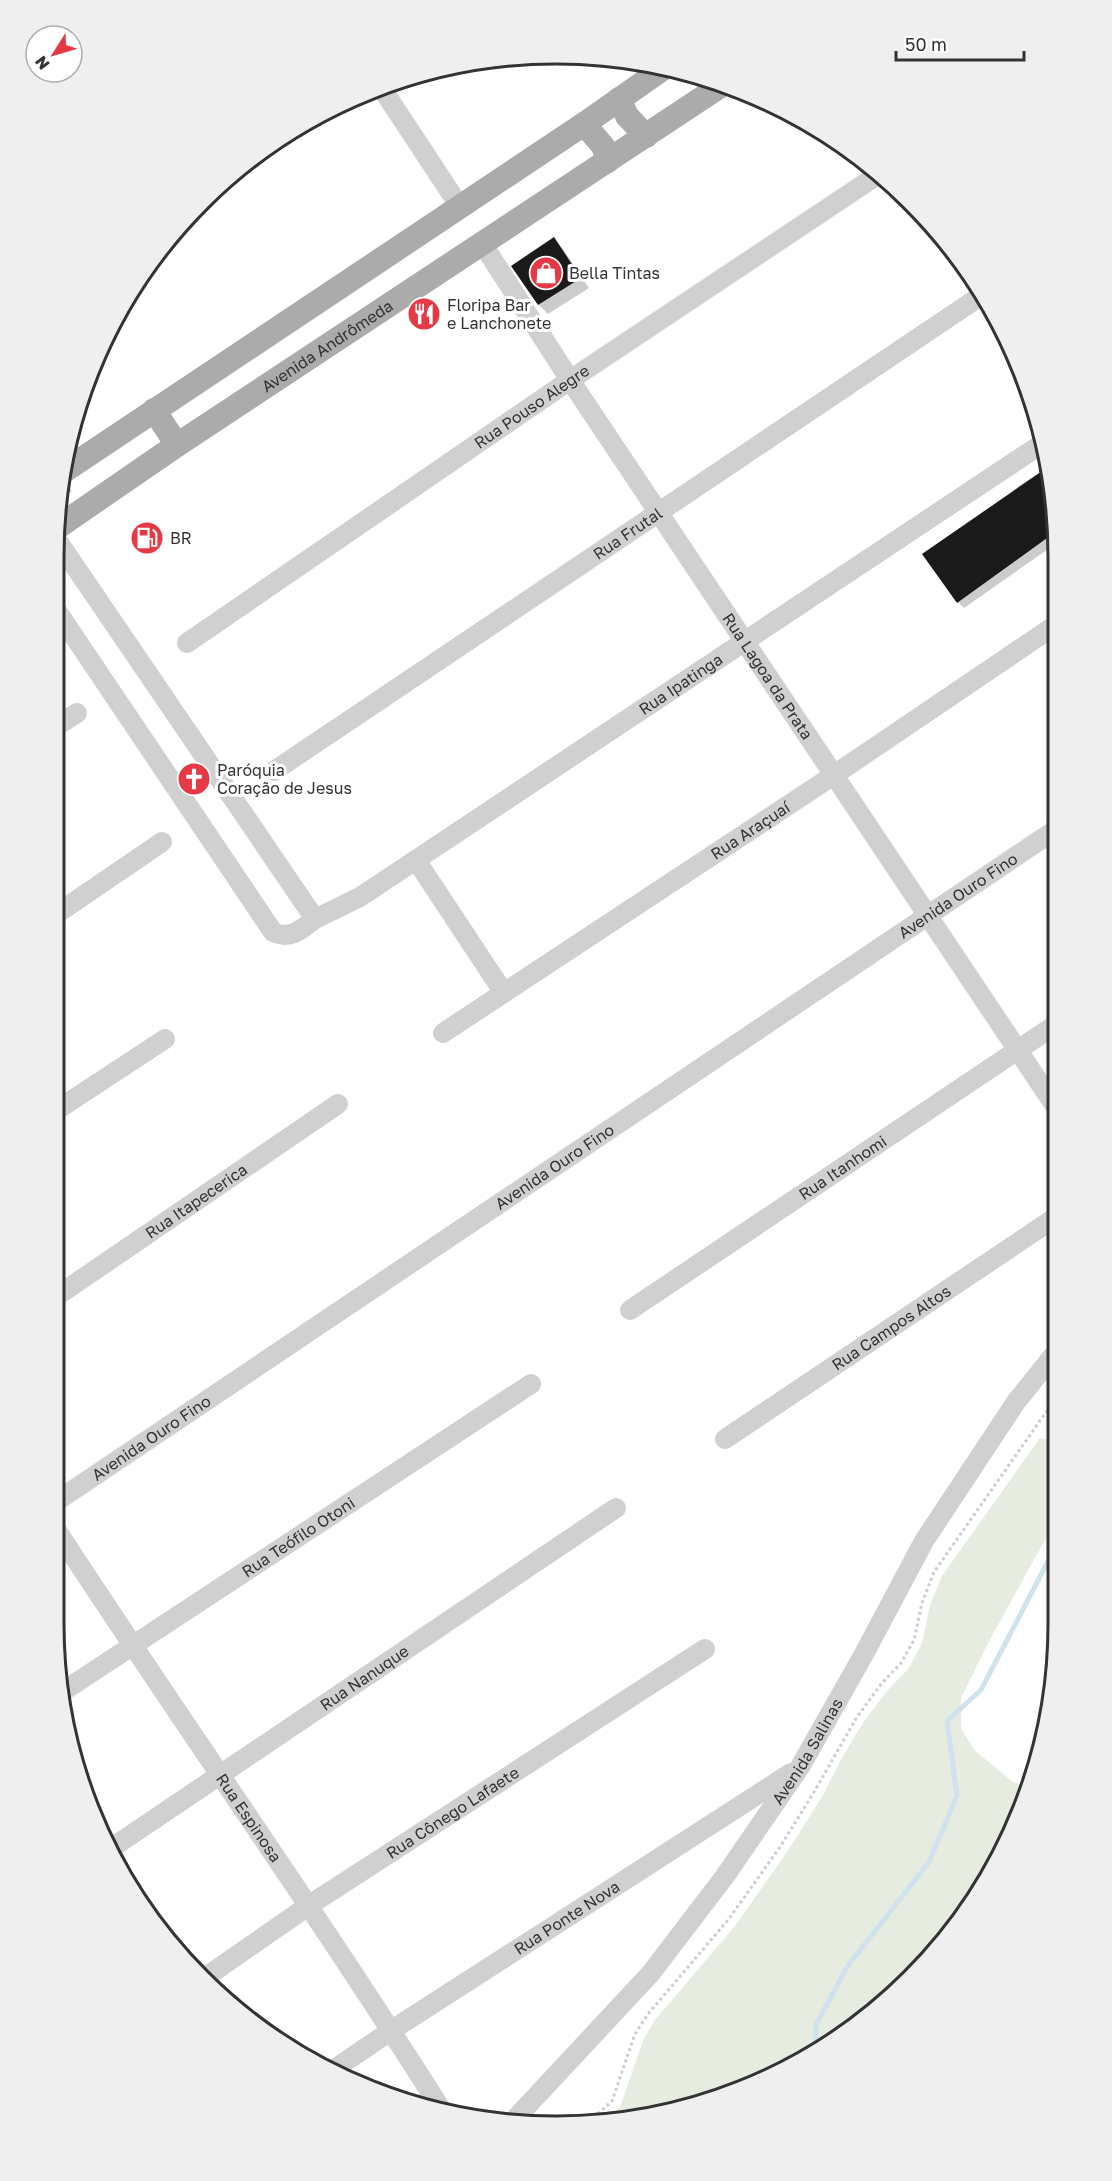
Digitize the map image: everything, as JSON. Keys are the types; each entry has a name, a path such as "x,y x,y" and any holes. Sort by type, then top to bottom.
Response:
{"main road":[{"path":"73,465 654,75"},
{"name":"Avenida Andrômeda","path":"66,521 177,445 713,91"},
{"path":"619,99 627,116 646,136"},
{"path":"584,124 603,146 608,161"},
{"path":"154,410 177,445"}],"street":[{"path":"386,95 460,207"},
{"name":"Rua Pouso Alegre","path":"187,643 570,380 871,179"},
{"name":"Rua Lagoa da Prata","path":"482,243 570,380 1048,1096"},
{"name":"Rua Frutal","path":"274,771 975,299"},
{"name":"Rua Ipatinga","path":"64,621 273,932 281,936 290,936 315,920 360,897 1035,448"},
{"path":"64,551 315,920"},
{"name":"Rua Araçuaí","path":"443,1033 834,776 1048,630"},
{"path":"64,721 77,713"},
{"name":"Avenida Ouro Fino","path":"64,1496 1048,835"},
{"path":"64,909 162,842"},
{"path":"416,860 504,993"},
{"name":"Rua Itanhomi","path":"630,1310 1048,1030"},
{"path":"64,1105 165,1039"},
{"name":"Rua Itapecerica","path":"64,1291 338,1104"},
{"name":"Rua Campos Altos","path":"725,1439 1048,1222"},
{"name":"Avenida Salinas","path":"519,2115 651,1973 725,1875 800,1767 924,1541 1016,1402 1048,1362"},
{"name":"Rua Teófilo Otoni","path":"69,1687 531,1384"},
{"name":"Rua Nanuque","path":"116,1845 616,1508"},
{"name":"Rua Espinosa","path":"64,1541 131,1645 392,2030 437,2102"},
{"name":"Rua Cônego Lafaete","path":"210,1974 308,1906 705,1649"},
{"name":"Rua Ponte Nova","path":"339,2066 800,1767"}],"shaded area":[{"path":"1040,1438 1048,1440 1048,1534 987,1645 961,1698 961,1728 974,1750 1013,1782 1021,1784 1010,1813 982,1871 946,1924 904,1973 880,1995 829,2034 773,2066 714,2090 652,2107 613,2113 620,2107 644,2038 655,2020 735,1926 822,1797 864,1721 909,1668 922,1643 930,1605 942,1576"}],"building":[{"name":"Bella Tintas","path":"554,237 581,278 538,305 511,266"},
{"path":"1040,473 1047,538 957,603 922,554"}],"waterway":[{"path":"815,2043 816,2025 847,1967 929,1862 957,1796 947,1721 981,1690 1048,1561"}],"place":[{"name":"Bella Tintas","path":"546,273"},
{"name":"Floripa Bar e Lanchonete","path":"424,314"},
{"name":"BR","path":"147,538"},
{"name":"Paróquia Coração de Jesus","path":"194,779"}]}
